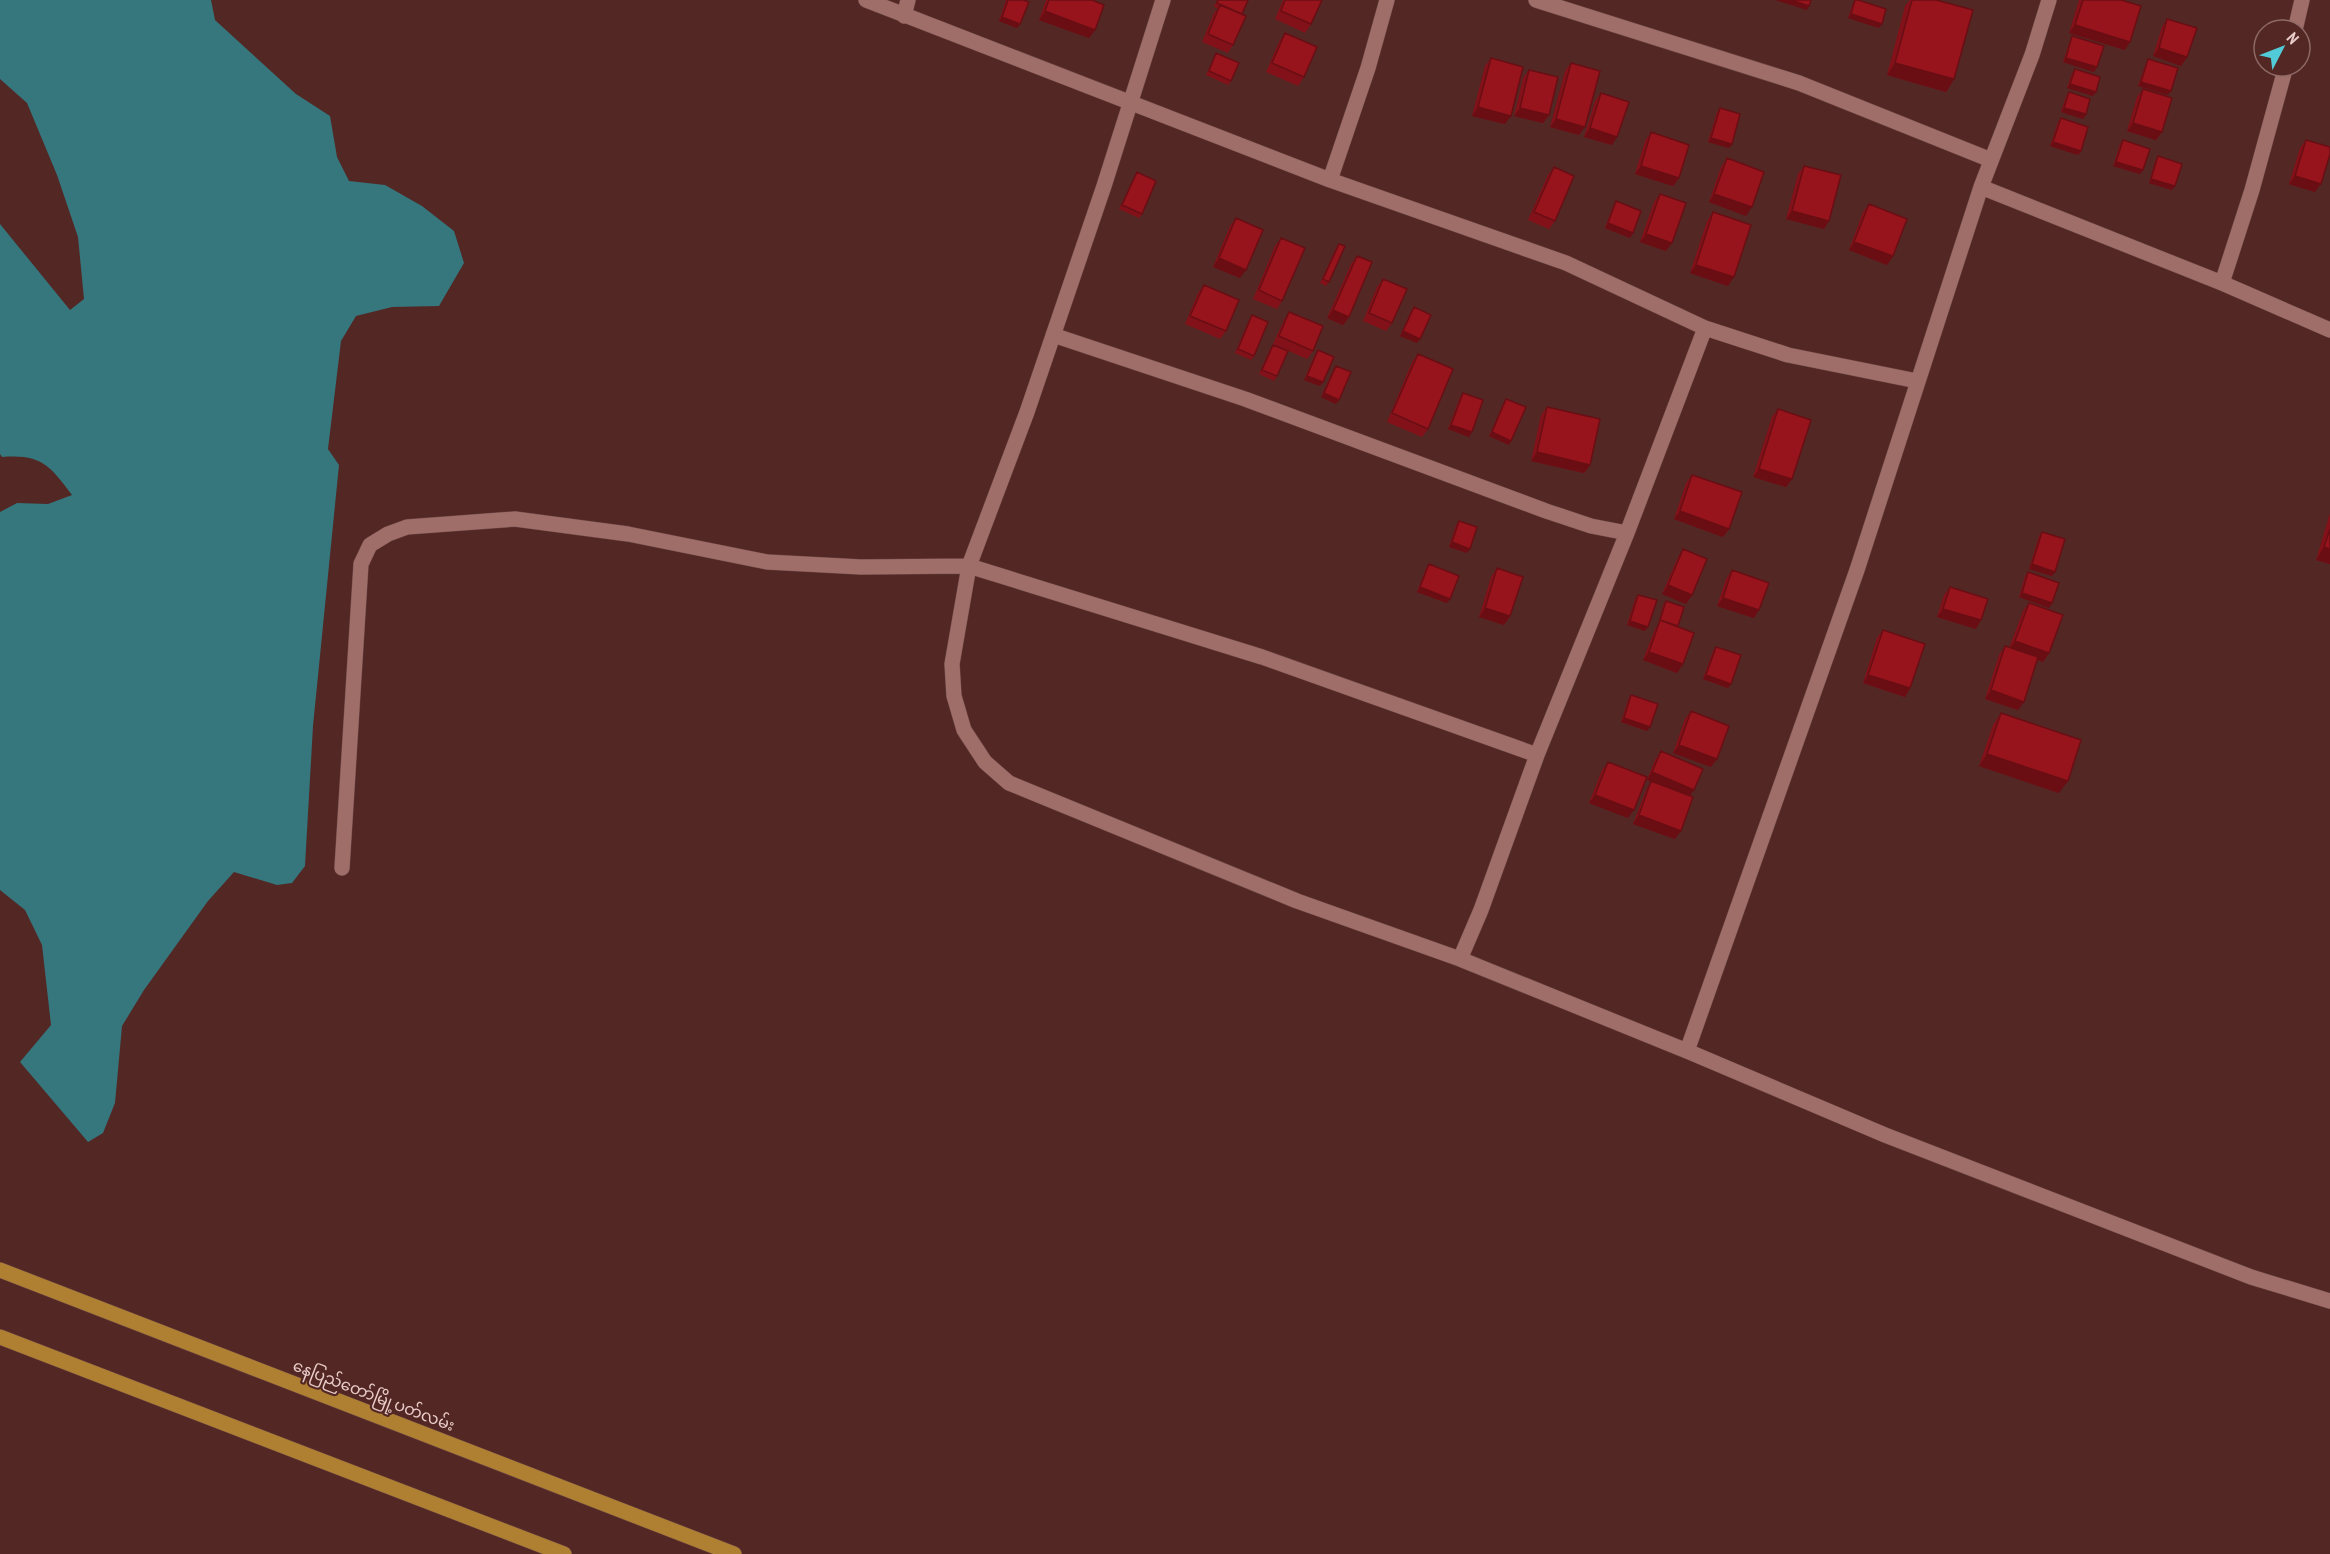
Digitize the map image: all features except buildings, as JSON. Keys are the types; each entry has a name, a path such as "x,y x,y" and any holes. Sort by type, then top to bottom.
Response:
{"main road":[{"name":"နေပြည်တော်မြို့ပတ်လမ်း","path":"0,1270 734,1554"},
{"path":"0,1337 564,1554"}],"street":[{"path":"866,0 1330,180 1566,263 1705,328 1788,355 1917,381"},
{"path":"904,16 908,0"},
{"path":"1163,0 1104,186 1053,335 999,490 969,566 952,664 954,696 964,730 985,762 1009,783 1296,901 1460,959 1687,1051 1885,1135 2251,1277 2330,1301"},
{"path":"1330,180 1368,68 1387,0"},
{"path":"1536,0 1799,83 1991,160"},
{"path":"1687,1051 1857,570 1980,187 2032,55 2049,0"},
{"path":"2298,18 2302,0"},
{"path":"2223,283 2252,190 2283,78"},
{"path":"1980,187 2223,283 2330,330"},
{"path":"1460,959 1481,910 1537,755 1627,533 1705,328"},
{"path":"1053,335 1245,399 1591,526 1627,533"},
{"path":"342,868 361,564 370,545 407,526 515,519 628,534 767,561 861,567 969,566 1262,657 1537,755"}],"water":[{"path":"0,0 211,0 215,20 296,94 330,116 337,157 349,181 385,185 422,206 454,231 464,263 439,306 392,307 356,316 341,341 328,449 339,465 313,726 305,866 292,883 277,885 234,872 208,901 144,990 122,1026 115,1103 103,1133 88,1142 20,1062 51,1025 42,945 25,910 0,890 0,512 17,503 48,504 72,495 51,469 44,464 27,458 2,457 0,454 0,224 70,310 84,299 78,237 57,175 27,103 0,79"}]}
